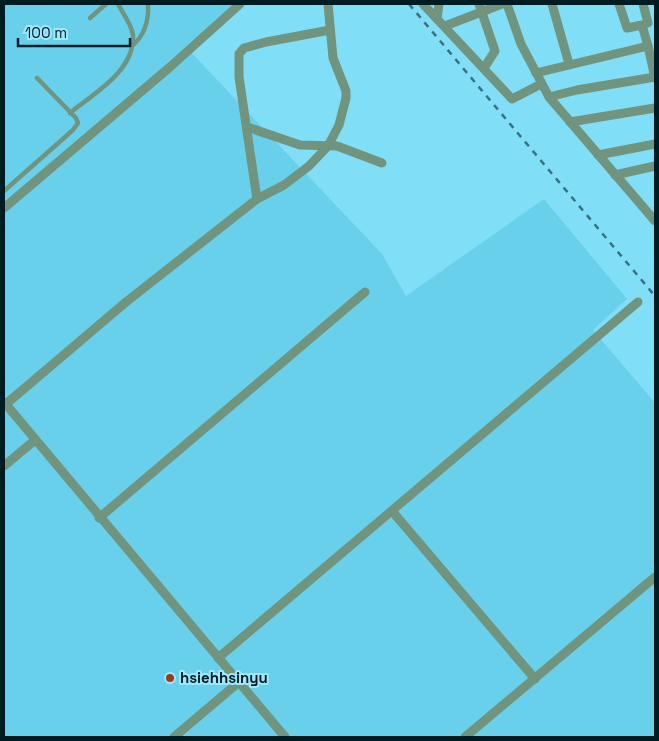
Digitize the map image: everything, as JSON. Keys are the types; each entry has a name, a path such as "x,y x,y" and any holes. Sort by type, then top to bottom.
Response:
{"street":[{"path":"4,208 170,67 240,4"},
{"path":"285,737 99,518 5,403 126,302 257,200 284,185 309,166 328,146 339,125 346,91 332,58 328,4"},
{"path":"423,4 512,99 541,84"},
{"path":"437,19 439,4"},
{"path":"479,4 496,51 484,68"},
{"path":"445,26 502,4"},
{"path":"507,4 521,44 549,97 655,221"},
{"path":"552,4 569,64"},
{"path":"619,4 627,28 648,23"},
{"path":"549,97 577,90 655,78 653,60 648,46 648,23 643,4"},
{"path":"257,200 238,61 244,48 330,30"},
{"path":"536,72 648,46"},
{"path":"570,122 655,108"},
{"path":"247,127 300,145 337,146 382,163"},
{"path":"598,155 655,144"},
{"path":"615,175 655,166"},
{"path":"99,518 365,292"},
{"path":"218,658 638,302"},
{"path":"4,466 35,440"},
{"path":"392,511 535,679"},
{"path":"465,737 655,577"},
{"path":"174,737 239,682"}],"lane":[{"path":"90,18 106,4"},
{"path":"70,113 121,70 131,54 133,33 118,4"},
{"path":"132,46 142,38 146,26 148,4"},
{"path":"4,191 73,130 78,123 76,118 37,78"}],"shaded area":[{"path":"4,4 235,4 187,48 382,254 406,296 544,199 627,299 593,330 655,403 655,737 4,737"}],"railway":[{"path":"409,4 655,296"}],"place":[{"name":"hsiehhsinyu","path":"170,678"}]}
